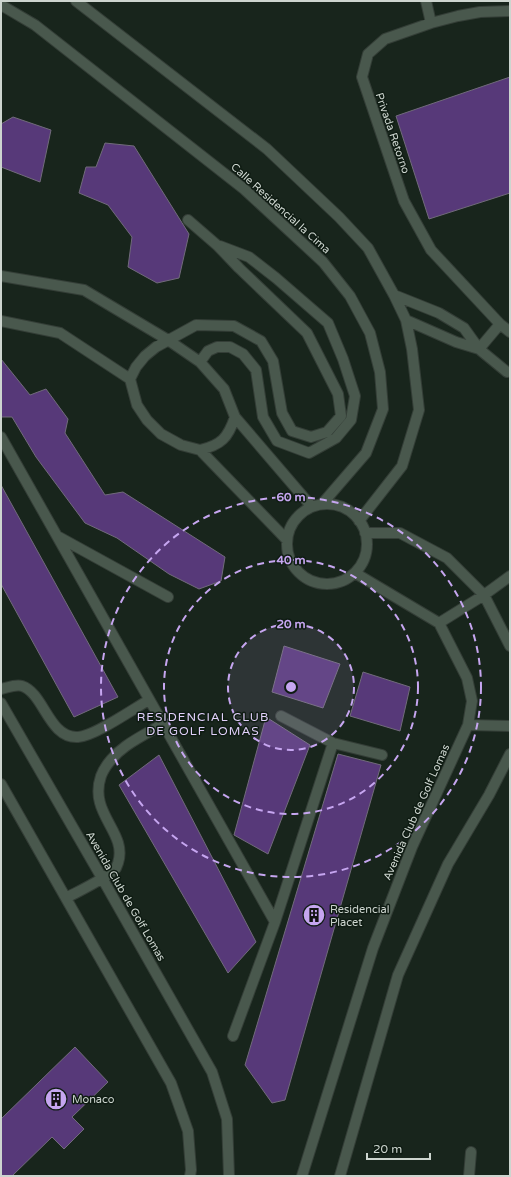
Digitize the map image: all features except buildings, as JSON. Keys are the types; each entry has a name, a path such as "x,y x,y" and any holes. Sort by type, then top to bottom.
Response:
{"street":[{"path":"76,1 268,149 339,217 368,248 394,294 406,320 412,349 419,410 402,466 359,521"},
{"path":"426,1 430,23"},
{"name":"Calle Residencial la Cima","path":"1,5 35,25 244,189 323,262 350,296 370,333 380,372 383,409 366,453 317,506"},
{"name":"Privada Retorno","path":"510,11 480,12 430,23 385,40 368,54 362,77 404,201 431,250 500,324 510,332"},
{"path":"130,379 136,367 145,356 156,347 196,325 234,326 261,341 273,361 282,413 292,431 311,437 327,432 341,416 338,394 307,333 218,246 188,220"},
{"path":"200,362 208,351 217,347 230,347 244,354 256,370 263,418 277,441 309,453 336,438 351,420 355,396 343,359 328,323 276,278 248,257 218,246"},
{"path":"1,276 84,290 168,340 200,362 224,390 235,417 317,506"},
{"path":"394,294 439,313 464,328 479,349 507,372"},
{"path":"406,320 456,342 479,349"},
{"path":"1,321 60,333 130,379 138,405 147,420 161,434 181,445 200,450 212,447 223,439 231,429 235,417"},
{"path":"479,349 500,324"},
{"path":"1,437 275,922"},
{"path":"200,450 287,540"},
{"path":"333,505 352,513 359,521 365,533 367,543 365,554 362,564 355,573 348,578 332,584 318,583 306,578 293,566 289,557 287,540 295,519 303,512 317,506 333,505"},
{"path":"365,533 400,533 447,558 484,595 510,646"},
{"path":"57,536 168,597"},
{"path":"355,573 439,623 484,595 510,576"},
{"name":"Avenida Club de Golf Lomas","path":"302,1176 373,948 412,847 468,725 472,701 466,678 439,623"},
{"path":"1,690 12,686 21,685 30,690 59,730 66,735 78,737 90,734 149,700"},
{"name":"Avenida Club de Golf Lomas","path":"1,704 212,1072 227,1120 229,1176"},
{"path":"281,716 333,743 382,755"},
{"path":"66,898 102,878 116,868 120,856 118,843 99,804 97,795 98,785 103,770 125,746 163,724"},
{"path":"468,725 510,726"},
{"path":"233,1036 275,922 333,743"},
{"path":"340,1176 398,975 448,864 489,795 510,754"},
{"path":"1,784 171,1083 188,1131 191,1170 190,1176"},
{"path":"469,1176 471,1152"}],"place":[{"name":"Residencial Placet","path":"314,915"},
{"name":"Monaco","path":"56,1099"}],"district":[{"name":"RESIDENCIAL CLUB DE GOLF LOMAS","path":"203,724"}]}
